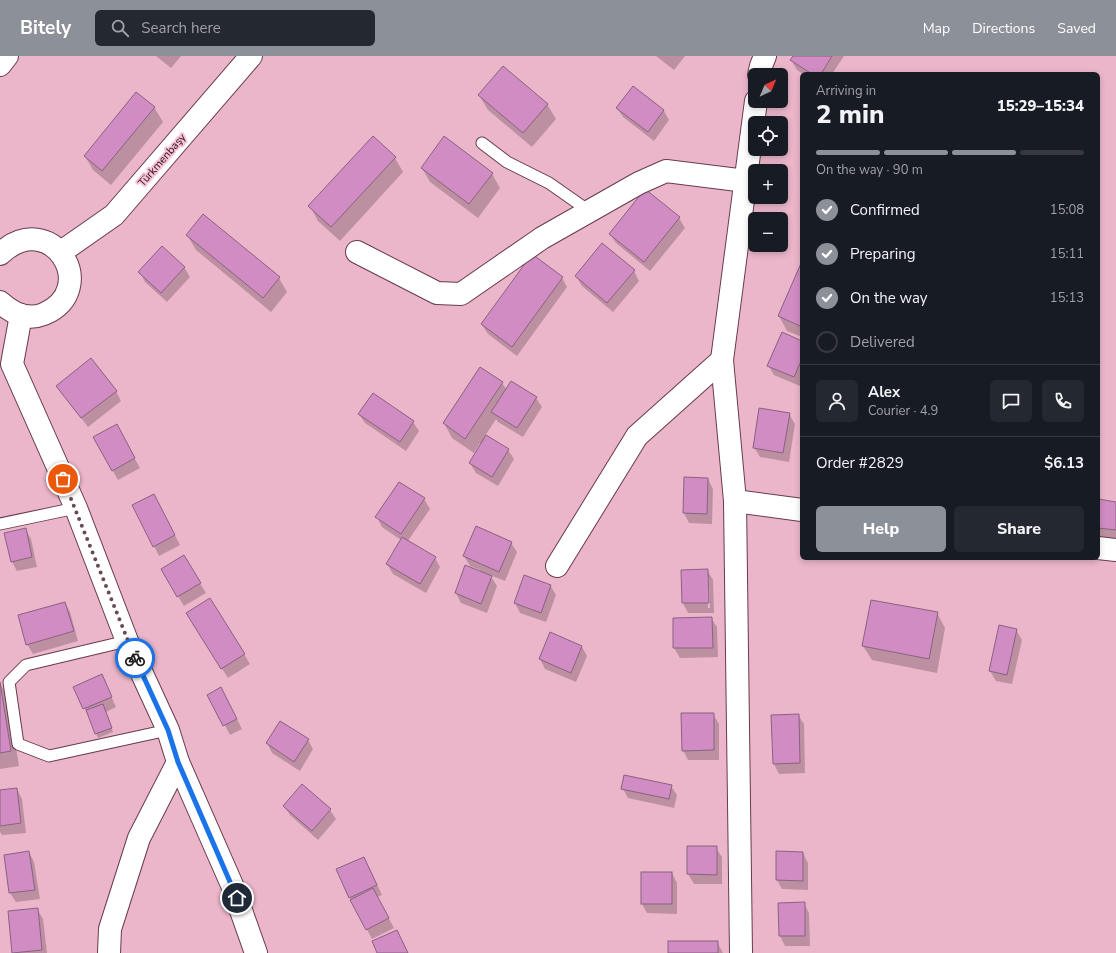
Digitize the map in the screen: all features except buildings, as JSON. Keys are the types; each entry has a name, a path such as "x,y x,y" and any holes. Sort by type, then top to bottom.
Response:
{"street":[{"path":"0,65 7,56"},
{"name":"Türkmenbaşy","path":"61,252 114,215 251,56"},
{"path":"761,68 766,56"},
{"path":"741,953 736,501 722,360 755,108"},
{"path":"357,252 437,293 460,294 542,238 639,182 666,171 746,180"},
{"path":"0,254 10,244 26,238 45,241 61,252 69,268 70,285 65,298 54,310 38,317 11,312 0,302"},
{"path":"21,315 6,367 76,508 127,641 168,730 178,762 232,885 256,953"},
{"path":"557,566 638,436 722,360"},
{"path":"736,501 800,510"},
{"path":"1100,548 1116,550"},
{"path":"108,953 110,929 139,838 178,762"}],"lane":[{"path":"482,144 507,162 550,183 589,211"},
{"path":"0,524 76,508"},
{"path":"127,641 26,665 9,682 18,744 49,756 168,730"}],"way so far":[{"path":"63,479 76,508 127,641 135,658"}],"route":[{"path":"135,658 168,730 178,762 237,898"}]}
